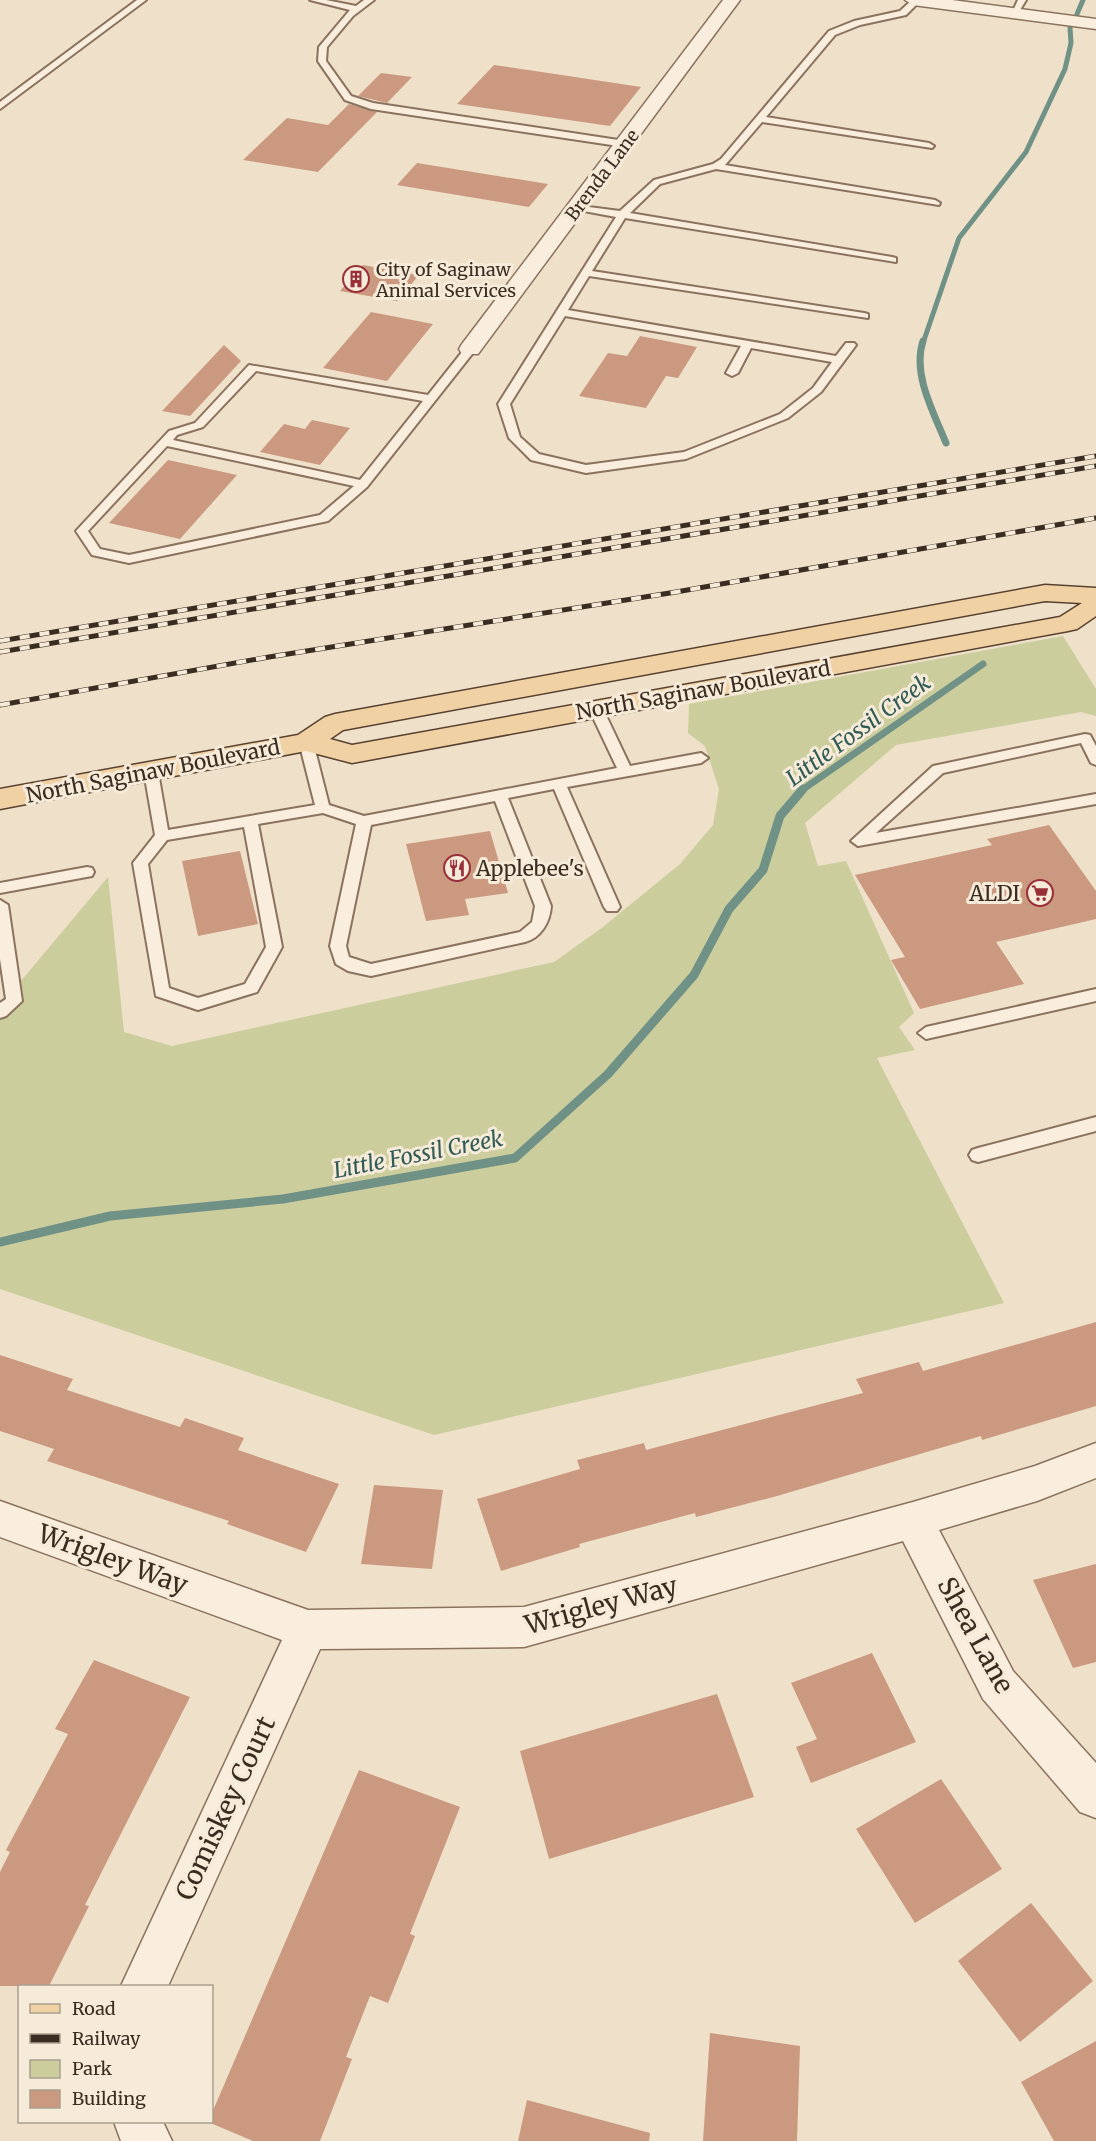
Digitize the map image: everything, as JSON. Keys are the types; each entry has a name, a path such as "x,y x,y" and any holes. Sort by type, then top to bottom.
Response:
{"main road":[{"name":"North Saginaw Boulevard","path":"0,799 306,742 335,723 1045,593 1096,597"},
{"name":"North Saginaw Boulevard","path":"306,742 351,754 1068,623 1096,605"}],"street":[{"name":"Brenda Lane","path":"470,349 732,0"},
{"path":"915,0 1018,7 1096,24"},
{"name":"Wrigley Way","path":"0,1518 308,1630 524,1627 913,1520 1037,1483 1096,1460"},
{"name":"Shea Lane","path":"913,1520 998,1685 1096,1796"},
{"name":"Comiskey Court","path":"144,1985 308,1630"},
{"path":"139,2123 147,2141"}],"lane":[{"path":"0,106 142,0"},
{"path":"314,0 357,9"},
{"path":"370,0 357,9 323,47 322,61 348,98 371,106 625,144"},
{"path":"849,345 818,390 784,416 686,455 586,469 535,457 515,438 504,404 622,215 657,182 716,166 724,161 832,33 857,23 903,13 915,0"},
{"path":"760,119 929,146"},
{"path":"716,166 935,203"},
{"path":"578,207 892,260"},
{"path":"587,273 864,316"},
{"path":"562,312 840,360"},
{"path":"732,373 748,344"},
{"path":"431,399 253,367 199,425 173,433 82,531 96,552 129,559 324,518 363,484 431,399 470,349"},
{"path":"165,442 363,484"},
{"path":"596,709 626,771"},
{"path":"1096,760 1085,738 938,769 858,841 1096,798"},
{"path":"306,742 323,808"},
{"path":"250,820 274,947 251,987 198,1004 162,992 140,863 162,836 250,820 323,808 364,821 701,758"},
{"path":"151,771 162,836"},
{"path":"559,784 612,907"},
{"path":"364,821 338,946 342,960 354,967 371,969 525,937 537,928 543,919 543,906 500,795"},
{"path":"0,888 87,872"},
{"path":"0,905 14,1001 0,1012"},
{"path":"926,1033 1096,995"},
{"path":"978,1155 1096,1124"}],"green space":[{"path":"1063,636 1096,689 1096,716 1081,712 896,745 805,823 818,866 846,861 914,1013 899,1027 915,1050 877,1058 1004,1303 434,1435 0,1289 0,1006 108,877 124,1032 172,1046 554,962 603,927 680,864 713,825 719,789 705,746 688,733 689,704"}],"building":[{"path":"494,65 641,87 610,126 457,104"},
{"path":"381,73 412,77 387,103 358,96"},
{"path":"349,104 377,112 318,172 243,160 287,118 328,125"},
{"path":"417,163 548,184 529,207 397,185"},
{"name":"City of Saginaw Animal Services","path":"363,265 419,275 397,301 340,291"},
{"path":"371,312 433,324 387,381 323,368"},
{"path":"640,336 697,347 678,378 666,376 646,408 579,396 608,353 627,356"},
{"path":"224,345 241,361 190,416 162,411"},
{"path":"312,420 350,428 320,465 260,452 284,424 305,429"},
{"path":"168,460 237,475 180,539 109,523"},
{"path":"1049,825 1096,891 1096,919 996,942 1024,984 920,1009 891,960 905,957 855,875 992,845 987,839"},
{"name":"Applebee's","path":"490,831 508,893 465,899 469,915 426,921 406,844"},
{"path":"240,851 258,924 198,936 182,861"},
{"path":"1096,1322 1096,1406 982,1440 981,1436 777,1496 696,1517 695,1513 579,1544 580,1547 501,1571 477,1499 580,1469 577,1460 644,1443 646,1450 863,1393 856,1379 919,1362 923,1371"},
{"path":"0,1355 73,1379 67,1390 180,1427 185,1418 244,1438 238,1450 339,1484 306,1552 227,1524 229,1521 47,1461 54,1449 0,1431"},
{"path":"374,1485 443,1490 432,1569 361,1564"},
{"path":"1096,1564 1096,1662 1073,1668 1033,1580"},
{"path":"872,1653 916,1742 811,1783 796,1747 817,1739 791,1683"},
{"path":"94,1660 190,1697 85,1905 89,1906 50,1985 0,1986 0,1872 10,1852 6,1850 68,1734 55,1729"},
{"path":"717,1694 754,1797 549,1859 520,1751"},
{"path":"359,1770 460,1807 410,1934 415,1936 388,2003 370,1996 346,2057 352,2059 320,2141 253,2141 210,2123 213,2123 213,2111"},
{"path":"941,1779 1002,1869 915,1923 856,1829"},
{"path":"1031,1903 1093,1981 1020,2042 958,1961"},
{"path":"710,2033 800,2046 797,2141 703,2141"},
{"path":"1096,2041 1096,2141 1054,2141 1021,2082"},
{"path":"527,2100 650,2133 649,2141 518,2141"}],"waterway":[{"name":"Little Fossil Creek","path":"1077,14 1083,0"},
{"name":"Little Fossil Creek","path":"923,343 959,238 1026,152 1065,69 1071,43 1070,28"},
{"name":"Little Fossil Creek","path":"923,341 920,354 922,380 946,443"},
{"name":"Little Fossil Creek","path":"802,790 983,664"},
{"name":"Little Fossil Creek","path":"0,1242 110,1216 283,1199 515,1158 608,1074 694,975 729,909 763,870 780,816 802,790"}],"railway":[{"path":"0,641 1096,456"},
{"path":"0,652 1096,466"},
{"path":"0,705 269,657 676,592 1096,518"}],"place":[{"name":"City of Saginaw Animal Services","path":"356,279"},
{"name":"Applebee's","path":"457,868"},
{"name":"ALDI","path":"1040,893"}]}
